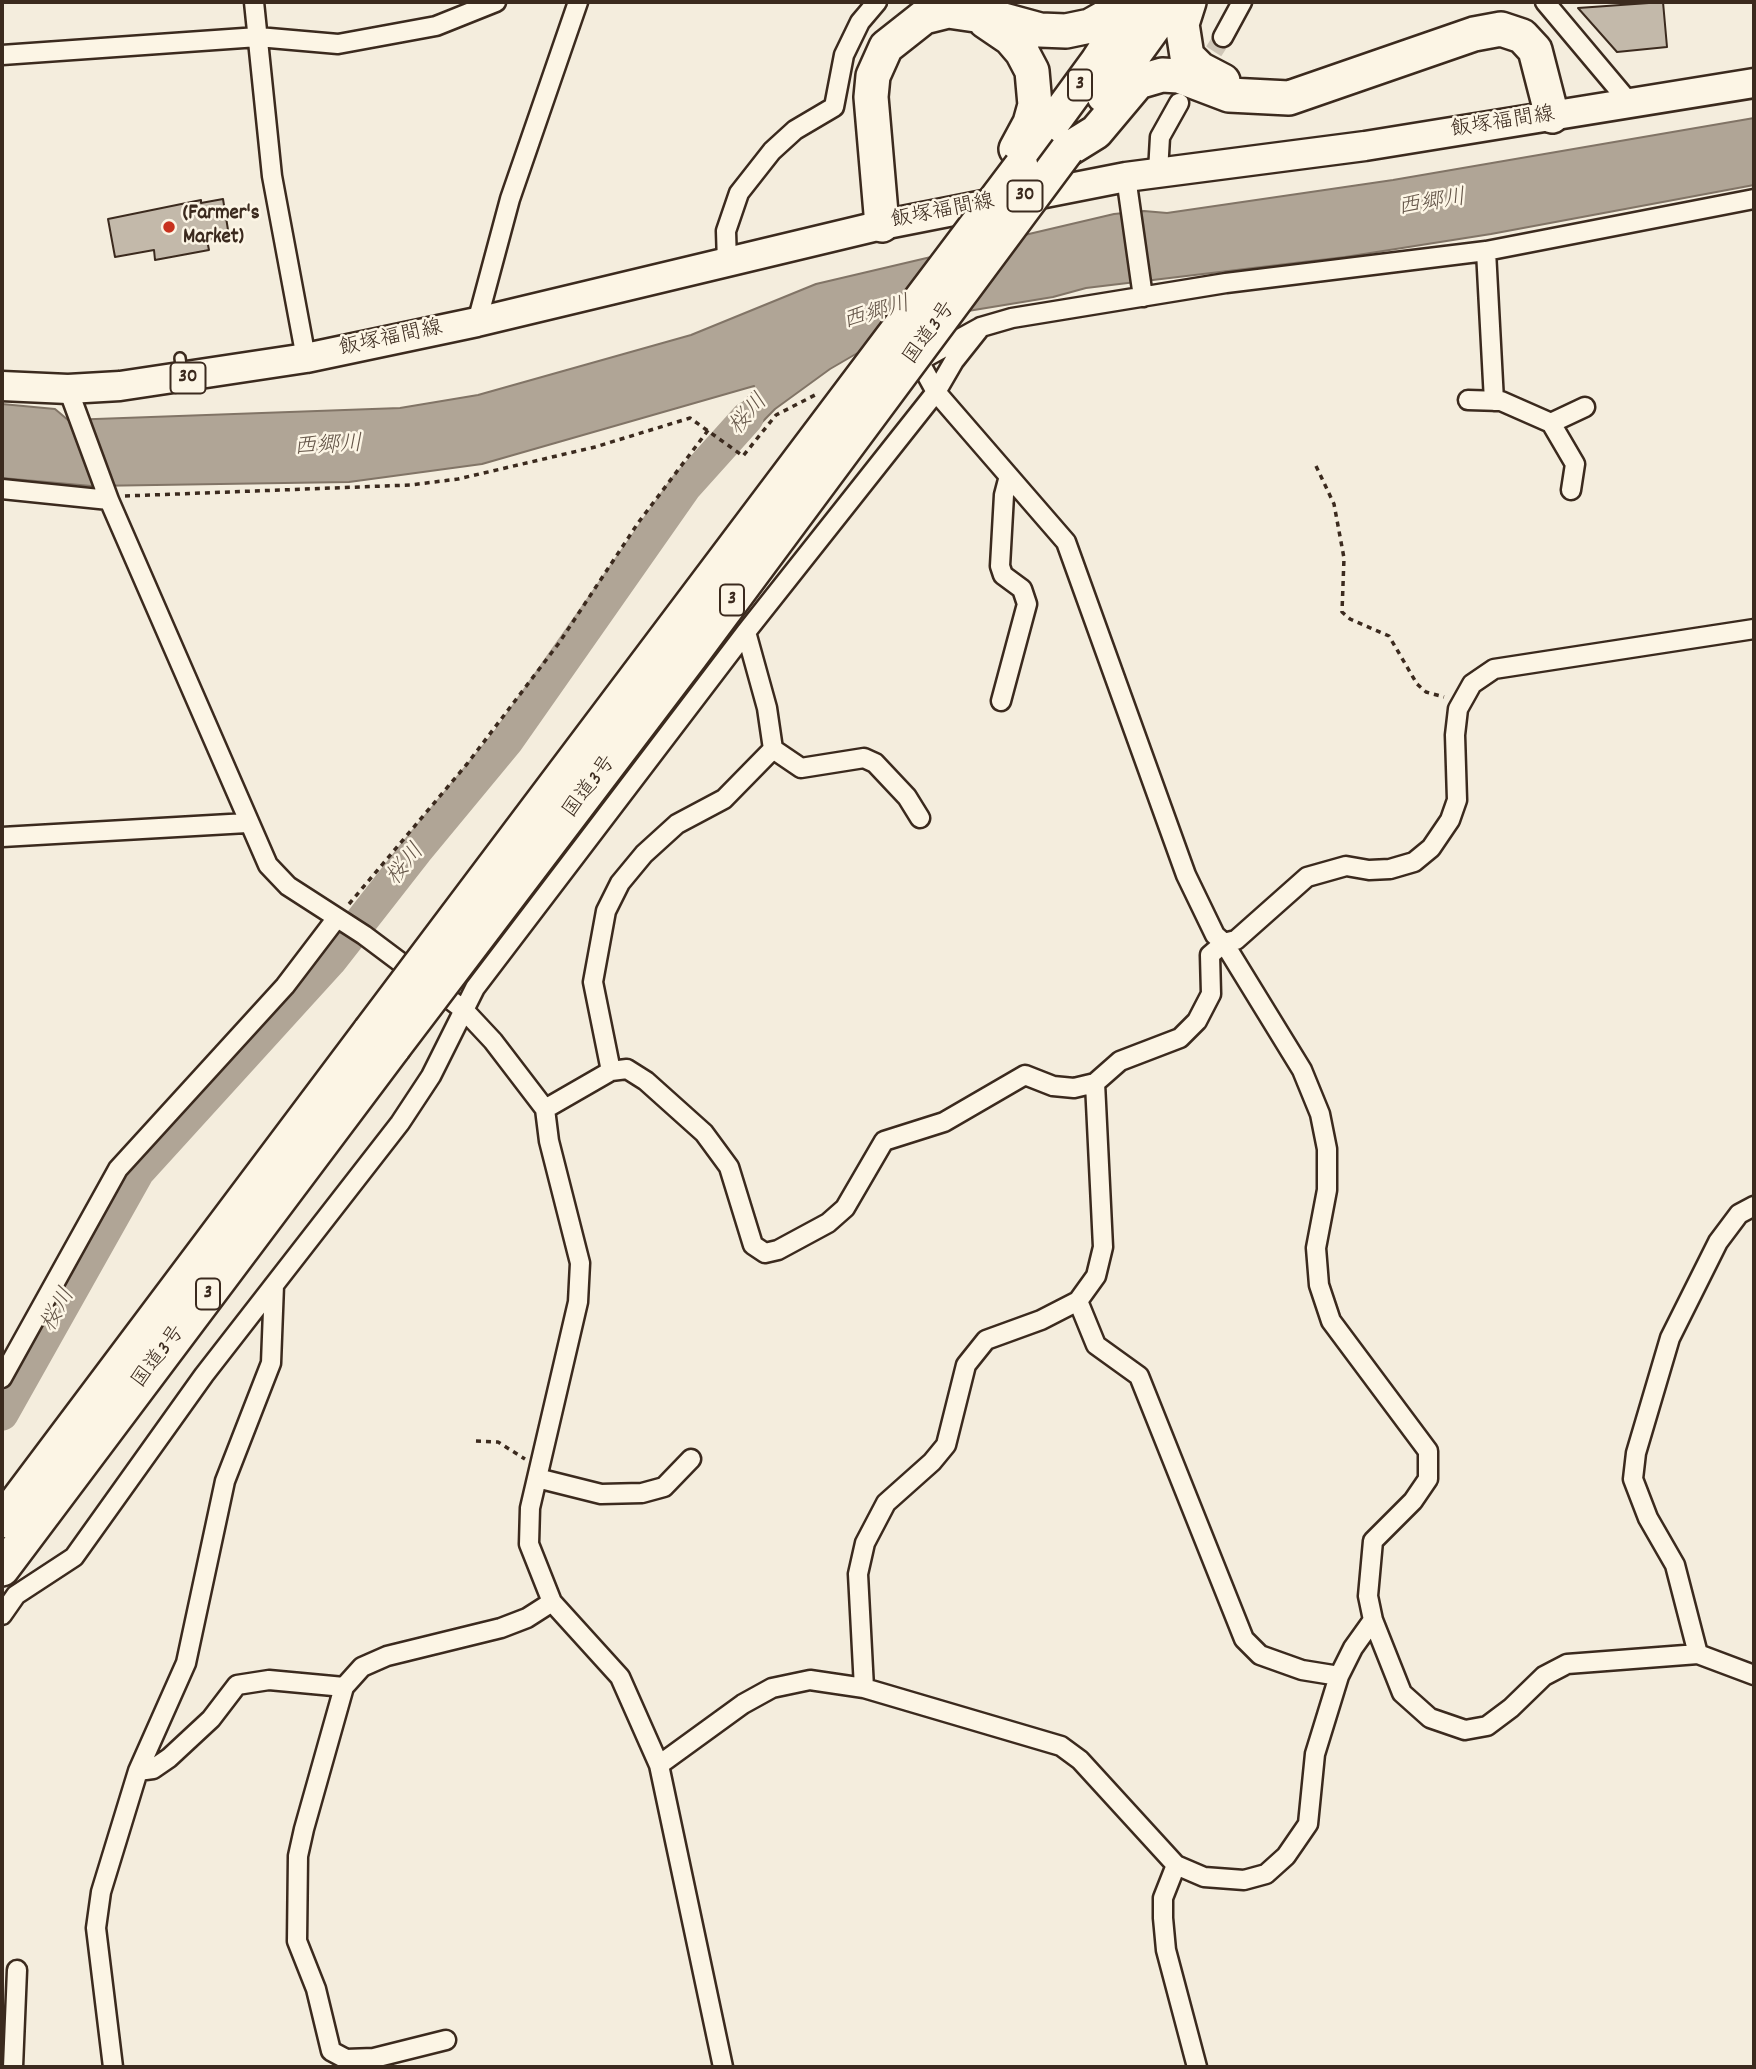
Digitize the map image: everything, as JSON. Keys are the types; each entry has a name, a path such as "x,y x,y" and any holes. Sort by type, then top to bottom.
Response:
{"highway":[{"path":"882,225 871,97 878,61 886,47 924,17 948,11 974,14 1040,30 1066,31 1090,26 1107,17 1119,2"},
{"name":"3","path":"1014,165 1097,62 1136,2"},
{"name":"国道3号","path":"2,1569 9,1527 382,1039 691,656 1067,150 1172,2"},
{"path":"1189,2 1182,24 1187,56 1200,69 1264,97"},
{"path":"974,14 1010,38 1022,52 1032,71 1035,105 1014,165"},
{"path":"1067,150 1096,132 1138,82 1162,75 1179,76 1229,95 1289,98 1323,89 1474,34 1501,29 1522,36 1535,50 1552,116"},
{"name":"国道3号","path":"382,1039 818,435 883,330 1014,165"}],"main road":[{"name":"飯塚福間線","path":"306,358 477,322 882,225 1126,177 1364,146 1754,83"},
{"name":"30","path":"2,386 73,401 181,368 306,358"}],"street":[{"path":"254,2 272,176 306,358"},
{"path":"2,55 258,37 338,44 436,26 496,2"},
{"path":"477,322 510,199 578,2"},
{"path":"727,262 726,231 739,193 772,150 795,130 834,107 844,55 860,22 877,2"},
{"path":"1223,37 1242,2"},
{"path":"1545,2 1629,102"},
{"path":"1158,172 1160,136 1179,103"},
{"path":"1126,177 1143,297"},
{"path":"849,378 893,361 919,361 981,327 1012,318 1226,283 1486,251 1754,199"},
{"path":"1486,251 1494,401"},
{"path":"2,1615 16,1595 74,1558 274,1285 400,1123 431,1076 475,988 746,632 936,392 954,361 981,327"},
{"path":"919,361 936,392 1066,542 1186,875 1215,935 1224,943 1302,1070 1320,1114 1327,1149 1327,1190 1317,1248 1319,1284 1331,1321 1428,1451 1428,1479 1413,1501 1373,1541 1367,1596 1373,1620 1402,1693 1430,1718 1465,1730 1487,1726 1511,1708 1544,1676 1567,1664 1698,1654 1754,1675"},
{"path":"1468,400 1494,401 1550,423 1575,464 1571,490"},
{"path":"73,401 108,496 247,823 268,865 288,886 364,935 464,1010 493,1041 545,1109 551,1153 580,1263 578,1302 530,1508 529,1544 552,1602 620,1677 659,1765 723,2067"},
{"path":"1550,423 1585,407"},
{"path":"1001,701 1027,604 1022,589 1003,575 1000,566 1004,495 1009,476"},
{"path":"2,489 108,496"},
{"path":"545,1109 611,1070 627,1069 646,1081 704,1133 729,1167 752,1245 765,1253 778,1250 836,1215 851,1198 884,1141 944,1122 1025,1075 1054,1086 1074,1088 1095,1083 1120,1061 1180,1038 1197,1021 1211,993 1210,955 1224,943 1236,940 1307,877 1346,866 1369,870 1390,869 1414,862 1431,848 1450,820 1457,800 1455,734 1458,709 1472,684 1494,669 1754,629"},
{"path":"611,1070 593,982 606,911 620,883 644,855 677,824 724,799 759,767 773,749 767,708 746,632"},
{"path":"773,749 801,768 864,758 875,763 907,797 920,818"},
{"path":"2,837 247,823"},
{"path":"2,1378 118,1169 340,922"},
{"path":"864,1688 858,1574 864,1543 886,1503 932,1462 946,1445 965,1365 986,1340 1041,1320 1078,1301 1096,1276 1103,1247 1095,1083"},
{"path":"1698,1654 1675,1565 1647,1518 1633,1479 1636,1452 1670,1338 1718,1242 1739,1214 1754,1206"},
{"path":"113,2067 102,1997 96,1928 101,1892 138,1771 186,1663 225,1481 271,1363 274,1285"},
{"path":"1078,1301 1096,1345 1139,1376 1244,1639 1260,1655 1302,1670 1339,1676"},
{"path":"538,1475 601,1494 642,1493 664,1487 691,1460"},
{"path":"446,2040 374,2058 346,2059 331,2051 316,1989 301,1957 297,1941 298,1856 344,1687 362,1667 387,1656 501,1628 527,1618 552,1602"},
{"path":"659,1765 743,1704 772,1689 810,1680 864,1688 1061,1746 1080,1760 1176,1865 1204,1877 1244,1880 1266,1874 1286,1856 1308,1824 1315,1754 1339,1676 1353,1648 1373,1620"},
{"path":"138,1771 153,1769 169,1758 211,1719 237,1685 269,1681 344,1687"},
{"path":"1176,1865 1163,1898 1165,1939 1197,2067"},
{"path":"13,2067 17,1970"}],"path":[{"path":"108,496 410,485 458,479 595,447 690,418 709,429 743,456 776,415 849,378"},
{"path":"340,922 467,764 542,665 639,523 709,429"},
{"path":"1315,466 1334,505 1344,558 1342,612 1350,620 1390,635 1417,684 1426,692 1463,700"},
{"path":"476,1441 498,1442 511,1447 538,1475"}],"water":[{"name":"西郷川","path":"1754,118 1754,185 1491,234 1345,257 1086,288 1053,297 968,311 873,344 830,369 775,409 728,457 706,443 753,392 754,386 482,464 349,482 91,486 2,478 2,404 55,409 68,420 400,408 478,395 691,335 816,284 1114,214 1144,211 1167,213 1393,180"}],"building":[{"path":"1663,2 1667,47 1617,52 1578,8"},
{"name":"(Farmer's Market)","path":"223,199 229,236 207,240 209,250 155,260 154,250 115,257 108,219 201,200 201,203"}],"waterway":[{"name":"桜川","path":"2,1414 138,1172 330,961 507,741 685,487 747,418"}],"tunnel":[{"path":"1199,74 1223,37"}],"place":[{"name":"(Farmer's Market)","path":"169,227"}]}
